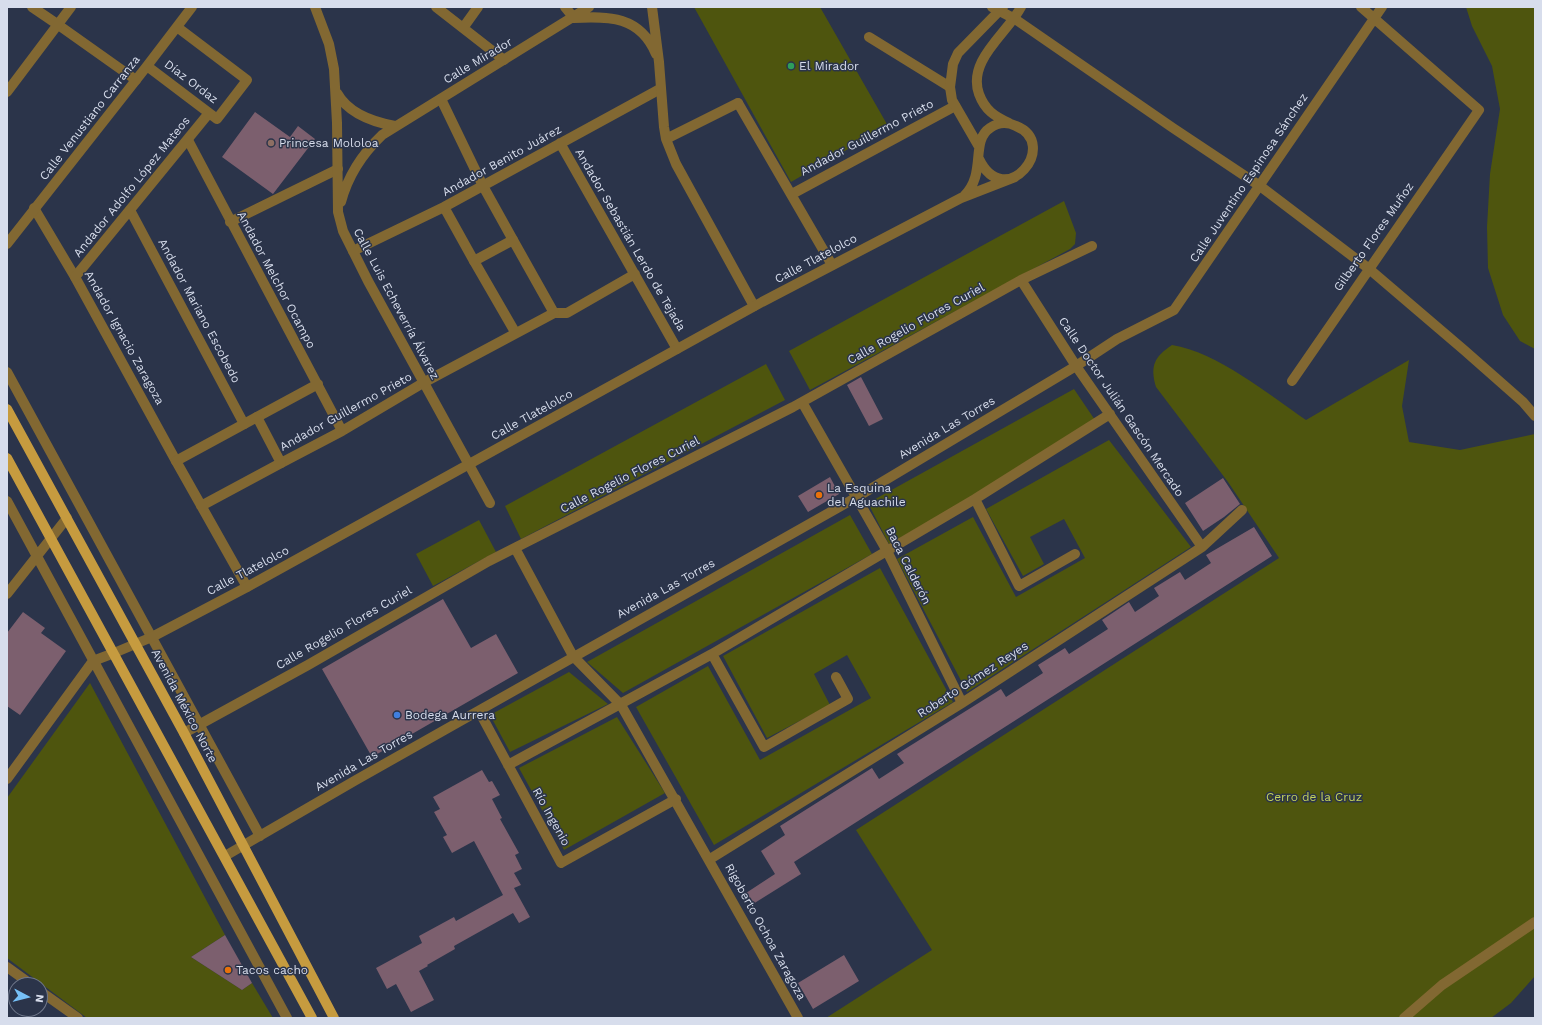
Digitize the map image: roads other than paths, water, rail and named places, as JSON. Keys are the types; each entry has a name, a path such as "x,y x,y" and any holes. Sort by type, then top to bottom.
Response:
{"main road":[{"name":"Avenida México Norte","path":"7,409 184,733 334,1018"},
{"path":"7,458 312,1018"}],"street":[{"path":"32,7 136,80"},
{"path":"7,92 71,7"},
{"name":"Calle Venustiano Carranza","path":"7,244 148,66 192,7"},
{"name":"Calle Luis Echeverría Álvarez","path":"315,7 329,44 336,91 338,212 343,231 423,383 490,503"},
{"path":"436,7 504,60"},
{"path":"462,28 478,7"},
{"path":"565,7 574,18"},
{"name":"Calle Mirador","path":"338,212 344,190 359,159 369,147 395,126 574,18 589,7"},
{"path":"652,7 666,139 676,164 754,306"},
{"path":"1011,124 988,111 982,104 977,90 976,77 981,61 1015,19 1021,7"},
{"path":"1361,7 1374,18"},
{"name":"Calle Juventino Espinosa Sánchez","path":"1116,339 1174,310 1382,7"},
{"path":"1015,177 997,177 986,170 979,159 978,145 952,100 950,87 953,64 958,53 998,8 1260,186 1368,268 1470,355 1523,402 1535,416"},
{"name":"Calle Mirador","path":"574,18 598,17 618,19 634,26 646,35 659,62"},
{"name":"Gilberto Flores Muñoz","path":"1292,381 1368,268 1479,110 1374,18"},
{"name":"Díaz Ordaz","path":"148,66 217,119 247,80 177,27"},
{"path":"869,37 950,87"},
{"name":"Andador Benito Juárez","path":"353,251 444,207 660,89"},
{"path":"336,91 342,102 367,119 395,126"},
{"path":"441,99 483,186 554,313 567,313 635,274"},
{"path":"666,139 738,103 832,265"},
{"name":"Andador Guillermo Prieto","path":"792,194 955,106"},
{"name":"Andador Adolfo López Mateos","path":"75,277 209,113"},
{"path":"978,145 985,132 990,128 1004,123 1011,124"},
{"name":"Calle Tlatelolco","path":"93,661 136,645 247,587 754,306 832,265 961,198 1023,173 1032,158 1033,149 1031,140 1026,133 1011,124"},
{"name":"Andador Melchor Ocampo","path":"188,140 230,222 342,431"},
{"name":"Andador Sebastián Lerdo de Tejada","path":"560,143 677,349"},
{"name":"Calle Tlatelolco","path":"961,198 972,188 979,159"},
{"path":"230,222 338,169"},
{"path":"444,207 515,332"},
{"name":"Andador Ignacio Zaragoza","path":"34,208 75,277 247,587"},
{"name":"Andador Mariano Escobedo","path":"130,210 244,424"},
{"path":"474,261 513,240"},
{"name":"Calle Rogelio Flores Curiel","path":"184,733 515,548 802,402 1021,280 1092,246"},
{"name":"Calle Doctor Julián Gascón Mercado","path":"1021,280 1076,366 1202,547"},
{"name":"Andador Guillermo Prieto","path":"201,506 342,431 423,383 515,332 554,313"},
{"name":"Avenida Las Torres","path":"225,856 547,673 573,656 857,498 1076,366 1116,339"},
{"name":"Avenida México Norte","path":"7,372 260,836"},
{"path":"176,461 318,384"},
{"name":"Baca Calderón","path":"802,402 887,551 962,703"},
{"path":"508,765 712,654 975,499 1110,414"},
{"path":"257,417 281,463"},
{"path":"975,499 1019,586 1075,554"},
{"path":"7,501 287,1018"},
{"name":"Roberto Gómez Reyes","path":"710,859 962,703 1202,547 1242,510"},
{"path":"7,594 66,518"},
{"name":"Rigoberto Ochoa Zaragoza","path":"515,548 573,656 621,704 710,859 798,1018"},
{"path":"712,654 764,747 848,699 836,677"},
{"path":"7,779 93,661"},
{"name":"Río Ingenio","path":"479,711 561,863 676,799"},
{"path":"1404,1018 1442,985 1535,922"},
{"path":"7,967 21,977"},
{"path":"48,997 78,1018"}],"place":[{"name":"El Mirador","path":"791,66"},
{"name":"Princesa Mololoa","path":"271,143"},
{"name":"La Esquina del Aguachile","path":"819,495"},
{"name":"Bodega Aurrera","path":"397,715"},
{"name":"Tacos cacho","path":"228,970"}],"park label":[{"name":"Cerro de la Cruz","path":"1314,797"}]}
